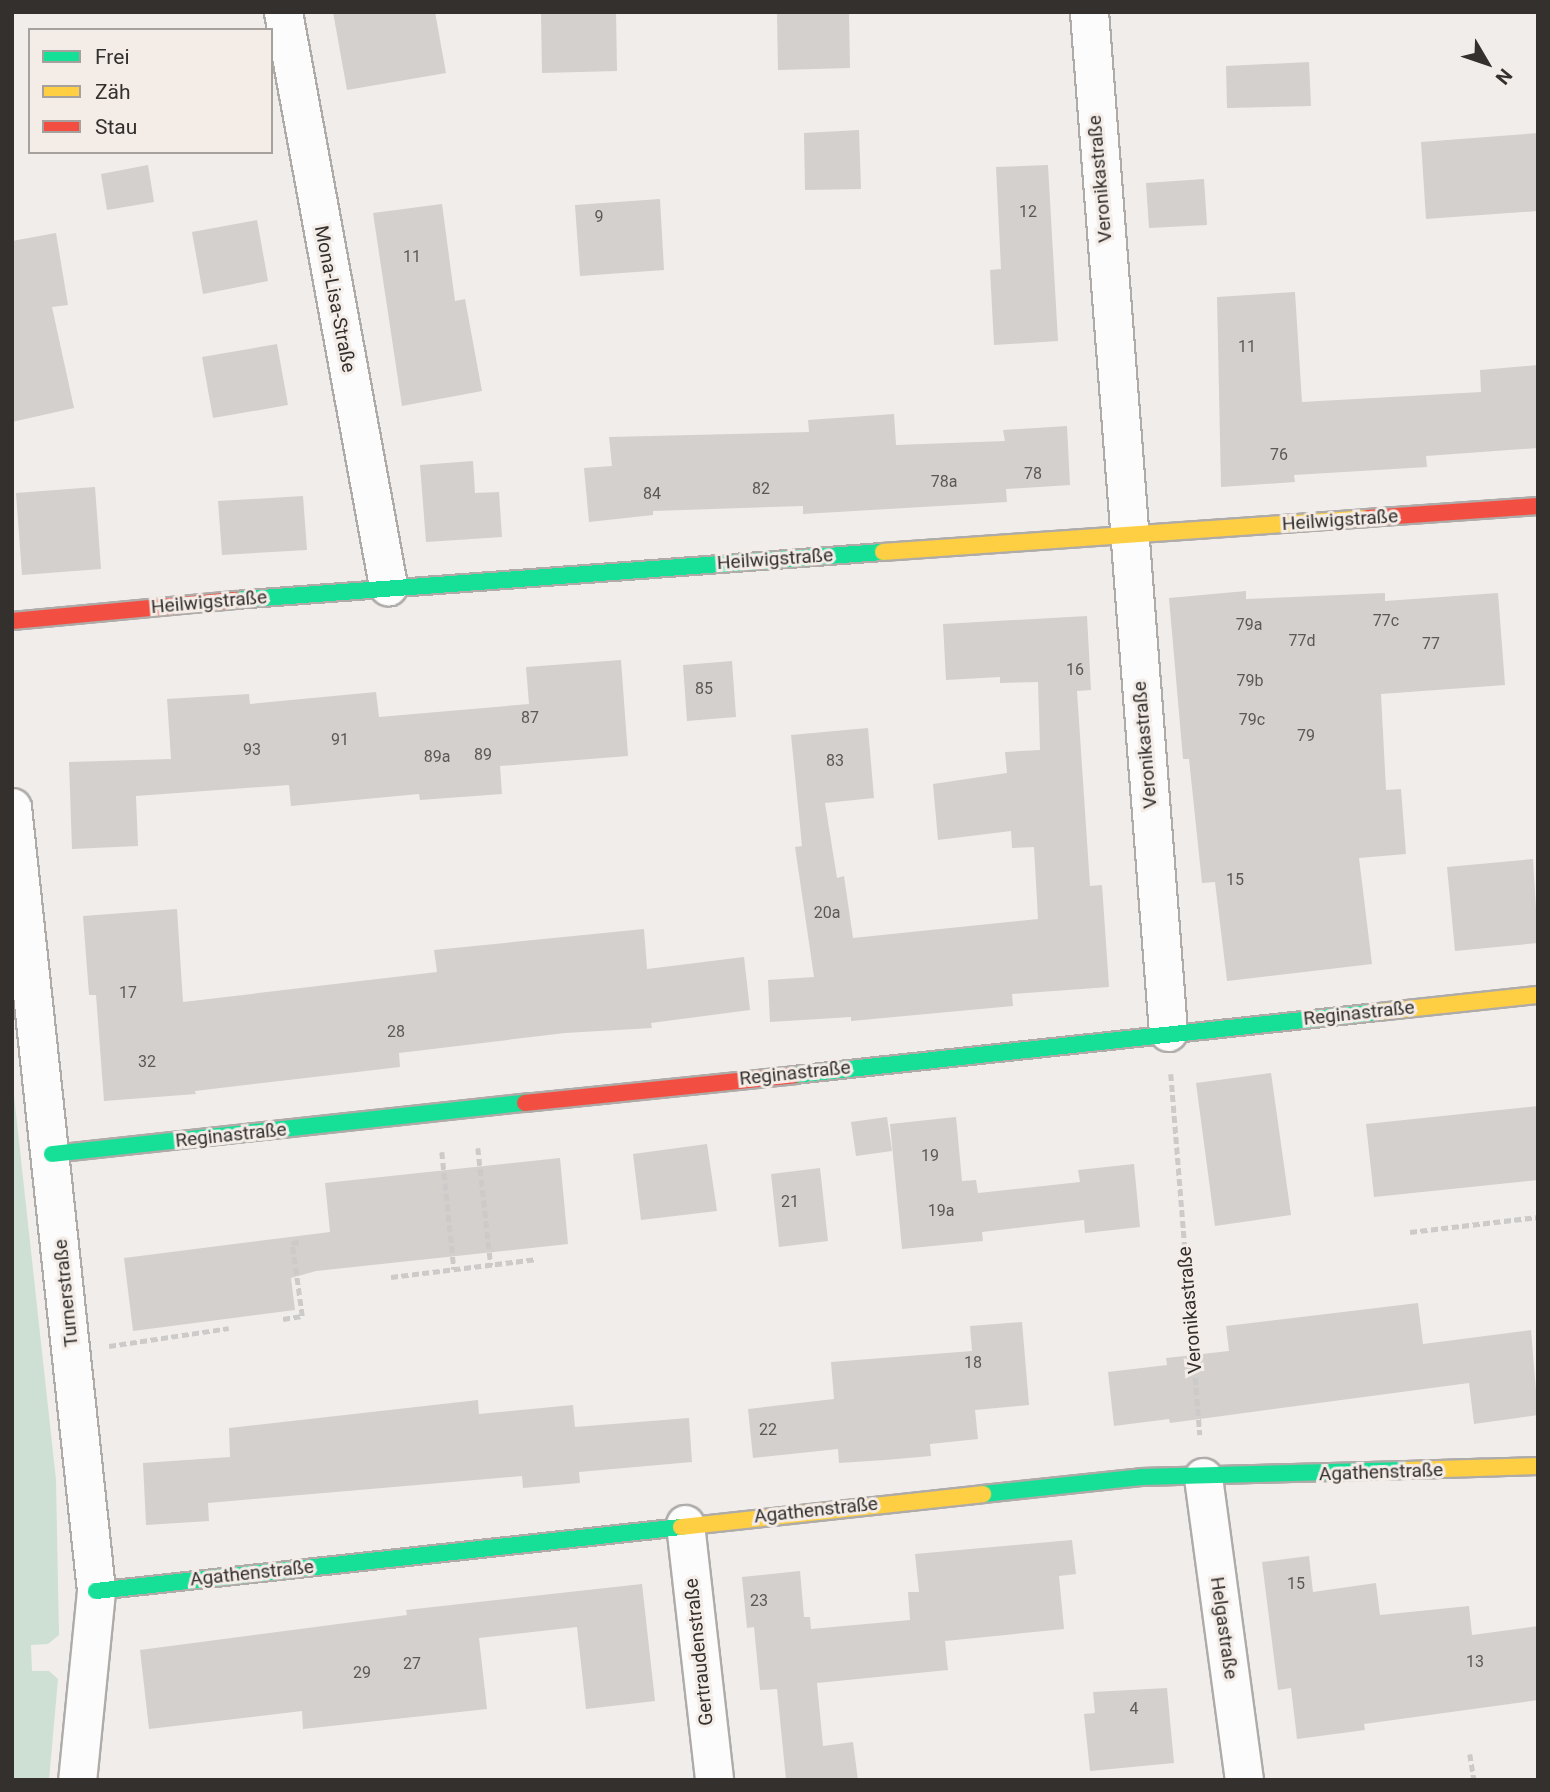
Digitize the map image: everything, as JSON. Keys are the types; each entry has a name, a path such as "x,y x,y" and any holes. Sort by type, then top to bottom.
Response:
{"street":[{"name":"Mona-Lisa-Straße","path":"283,12 388,586"},
{"name":"Veronikastraße","path":"1088,12 1168,1031"},
{"name":"Heilwigstraße","path":"12,621 388,586 1538,506"},
{"name":"Turnerstraße","path":"12,807 52,1154 96,1591 77,1780"},
{"name":"Reginastraße","path":"52,1154 1168,1031 1538,995"},
{"name":"Agathenstraße","path":"96,1591 685,1524 1141,1477 1538,1466"},
{"name":"Helgastraße","path":"1203,1477 1244,1780"},
{"name":"Gertraudenstraße","path":"685,1524 714,1780"}],"path":[{"name":"Veronikastraße","path":"1168,1031 1203,1477"},
{"path":"473,1108 491,1265"},
{"path":"438,1112 454,1269"},
{"path":"1410,1232 1538,1217"},
{"path":"283,1319 302,1316 292,1243 302,1242"},
{"path":"391,1277 537,1259"},
{"path":"72,1352 229,1328"},
{"path":"1470,1754 1474,1780"}],"green space":[{"path":"12,1077 56,1480 59,1635 48,1644 31,1645 32,1671 49,1671 58,1679 49,1780 12,1780"}],"building":[{"path":"333,12 435,12 446,73 347,90"},
{"path":"541,12 616,12 617,71 542,73"},
{"path":"777,12 849,12 850,68 778,70"},
{"path":"1309,62 1311,106 1227,108 1226,66"},
{"path":"859,130 861,189 805,190 804,133"},
{"path":"1538,133 1538,211 1426,219 1421,142"},
{"path":"148,165 154,202 107,210 101,174"},
{"path":"1048,165 1058,341 994,345 990,270 1001,269 996,167"},
{"path":"1204,179 1207,225 1149,228 1146,183"},
{"path":"660,199 664,270 580,276 575,205"},
{"path":"442,204 455,301 465,299 482,391 402,406 373,213"},
{"path":"257,220 268,281 203,294 192,232"},
{"path":"56,233 68,305 52,307 74,408 12,422 12,241"},
{"path":"1295,292 1302,402 1481,392 1480,370 1538,365 1538,448 1426,456 1427,467 1294,475 1295,482 1221,487 1217,297"},
{"path":"277,344 288,405 213,418 202,357"},
{"path":"894,414 896,445 1005,441 1003,430 1067,426 1070,485 1006,489 1007,502 803,514 803,506 653,511 653,515 589,522 584,468 612,466 609,437 809,432 808,420"},
{"path":"473,461 475,493 499,492 502,537 426,542 420,465"},
{"path":"95,487 101,569 22,575 16,493"},
{"path":"303,496 307,550 222,555 218,501"},
{"path":"1246,591 1246,599 1385,593 1385,601 1498,593 1505,685 1381,694 1386,790 1401,789 1406,854 1359,858 1372,964 1227,981 1215,882 1202,883 1189,759 1183,759 1169,598"},
{"path":"1087,616 1091,690 1077,691 1090,886 1102,885 1109,987 1012,994 1013,1006 851,1021 851,1017 770,1022 768,980 814,977 795,847 802,846 791,735 868,728 874,798 825,803 837,878 844,876 853,938 1038,919 1034,847 1012,848 1011,831 938,840 933,784 1007,773 1005,752 1040,750 1038,682 1000,683 1000,677 946,680 943,624"},
{"path":"621,660 628,756 500,766 502,794 420,800 419,794 291,806 289,785 136,796 138,846 72,849 69,762 171,759 167,699 249,694 250,704 376,692 379,717 529,704 526,667"},
{"path":"732,661 736,717 687,721 683,665"},
{"path":"1533,859 1538,943 1455,951 1447,867"},
{"path":"177,909 183,1002 437,972 434,950 644,929 647,969 744,957 750,1010 651,1023 652,1028 565,1033 399,1053 400,1067 195,1091 196,1094 104,1101 96,995 89,995 83,916"},
{"path":"1271,1073 1291,1215 1215,1226 1196,1083"},
{"path":"1538,1106 1538,1180 1374,1197 1366,1124"},
{"path":"887,1117 892,1151 856,1156 851,1122"},
{"path":"956,1117 962,1181 976,1180 978,1193 1080,1182 1078,1170 1134,1164 1140,1227 1085,1233 1084,1220 982,1232 983,1241 902,1249 890,1124"},
{"path":"707,1144 717,1211 641,1220 633,1154"},
{"path":"560,1158 568,1244 316,1271 291,1278 295,1310 133,1331 124,1258 330,1232 325,1183"},
{"path":"820,1168 828,1241 779,1247 771,1174"},
{"path":"1418,1303 1423,1344 1531,1330 1538,1415 1474,1424 1469,1383 1170,1423 1169,1419 1114,1426 1108,1372 1167,1365 1166,1358 1229,1351 1226,1326"},
{"path":"1022,1322 1029,1405 975,1410 978,1439 930,1444 931,1456 885,1460 839,1463 838,1449 753,1458 748,1409 834,1399 831,1362 972,1351 970,1326"},
{"path":"478,1400 479,1414 573,1405 575,1427 689,1418 692,1462 579,1472 580,1483 523,1488 522,1476 208,1503 209,1521 146,1525 143,1463 230,1457 229,1428"},
{"path":"1072,1540 1076,1574 1059,1576 1064,1629 945,1641 948,1670 817,1683 823,1746 853,1742 858,1780 786,1780 777,1689 760,1690 754,1627 747,1628 742,1577 800,1571 804,1617 810,1617 811,1629 910,1620 908,1592 919,1592 915,1554"},
{"path":"1309,1556 1313,1592 1376,1583 1380,1615 1469,1606 1472,1635 1538,1626 1538,1700 1364,1724 1365,1730 1297,1739 1291,1688 1278,1690 1262,1562"},
{"path":"642,1584 655,1701 586,1709 577,1627 479,1638 487,1709 303,1729 302,1711 149,1729 140,1650 407,1615 406,1610"},
{"path":"1167,1688 1174,1763 1090,1771 1084,1714 1095,1713 1093,1692"}],"traffic: fast":[{"path":"235,600 883,552"},
{"path":"794,1075 1378,1012"},
{"path":"52,1154 525,1103"},
{"path":"983,1494 1141,1477 1406,1470"},
{"path":"96,1591 681,1527"}],"traffic: slow":[{"path":"883,552 1368,518"},
{"path":"1378,1012 1538,995"},
{"path":"1406,1470 1538,1466"},
{"path":"681,1527 983,1494"}],"traffic: jam":[{"path":"1368,518 1538,506"},
{"path":"12,621 235,600"},
{"path":"525,1103 794,1075"}]}
